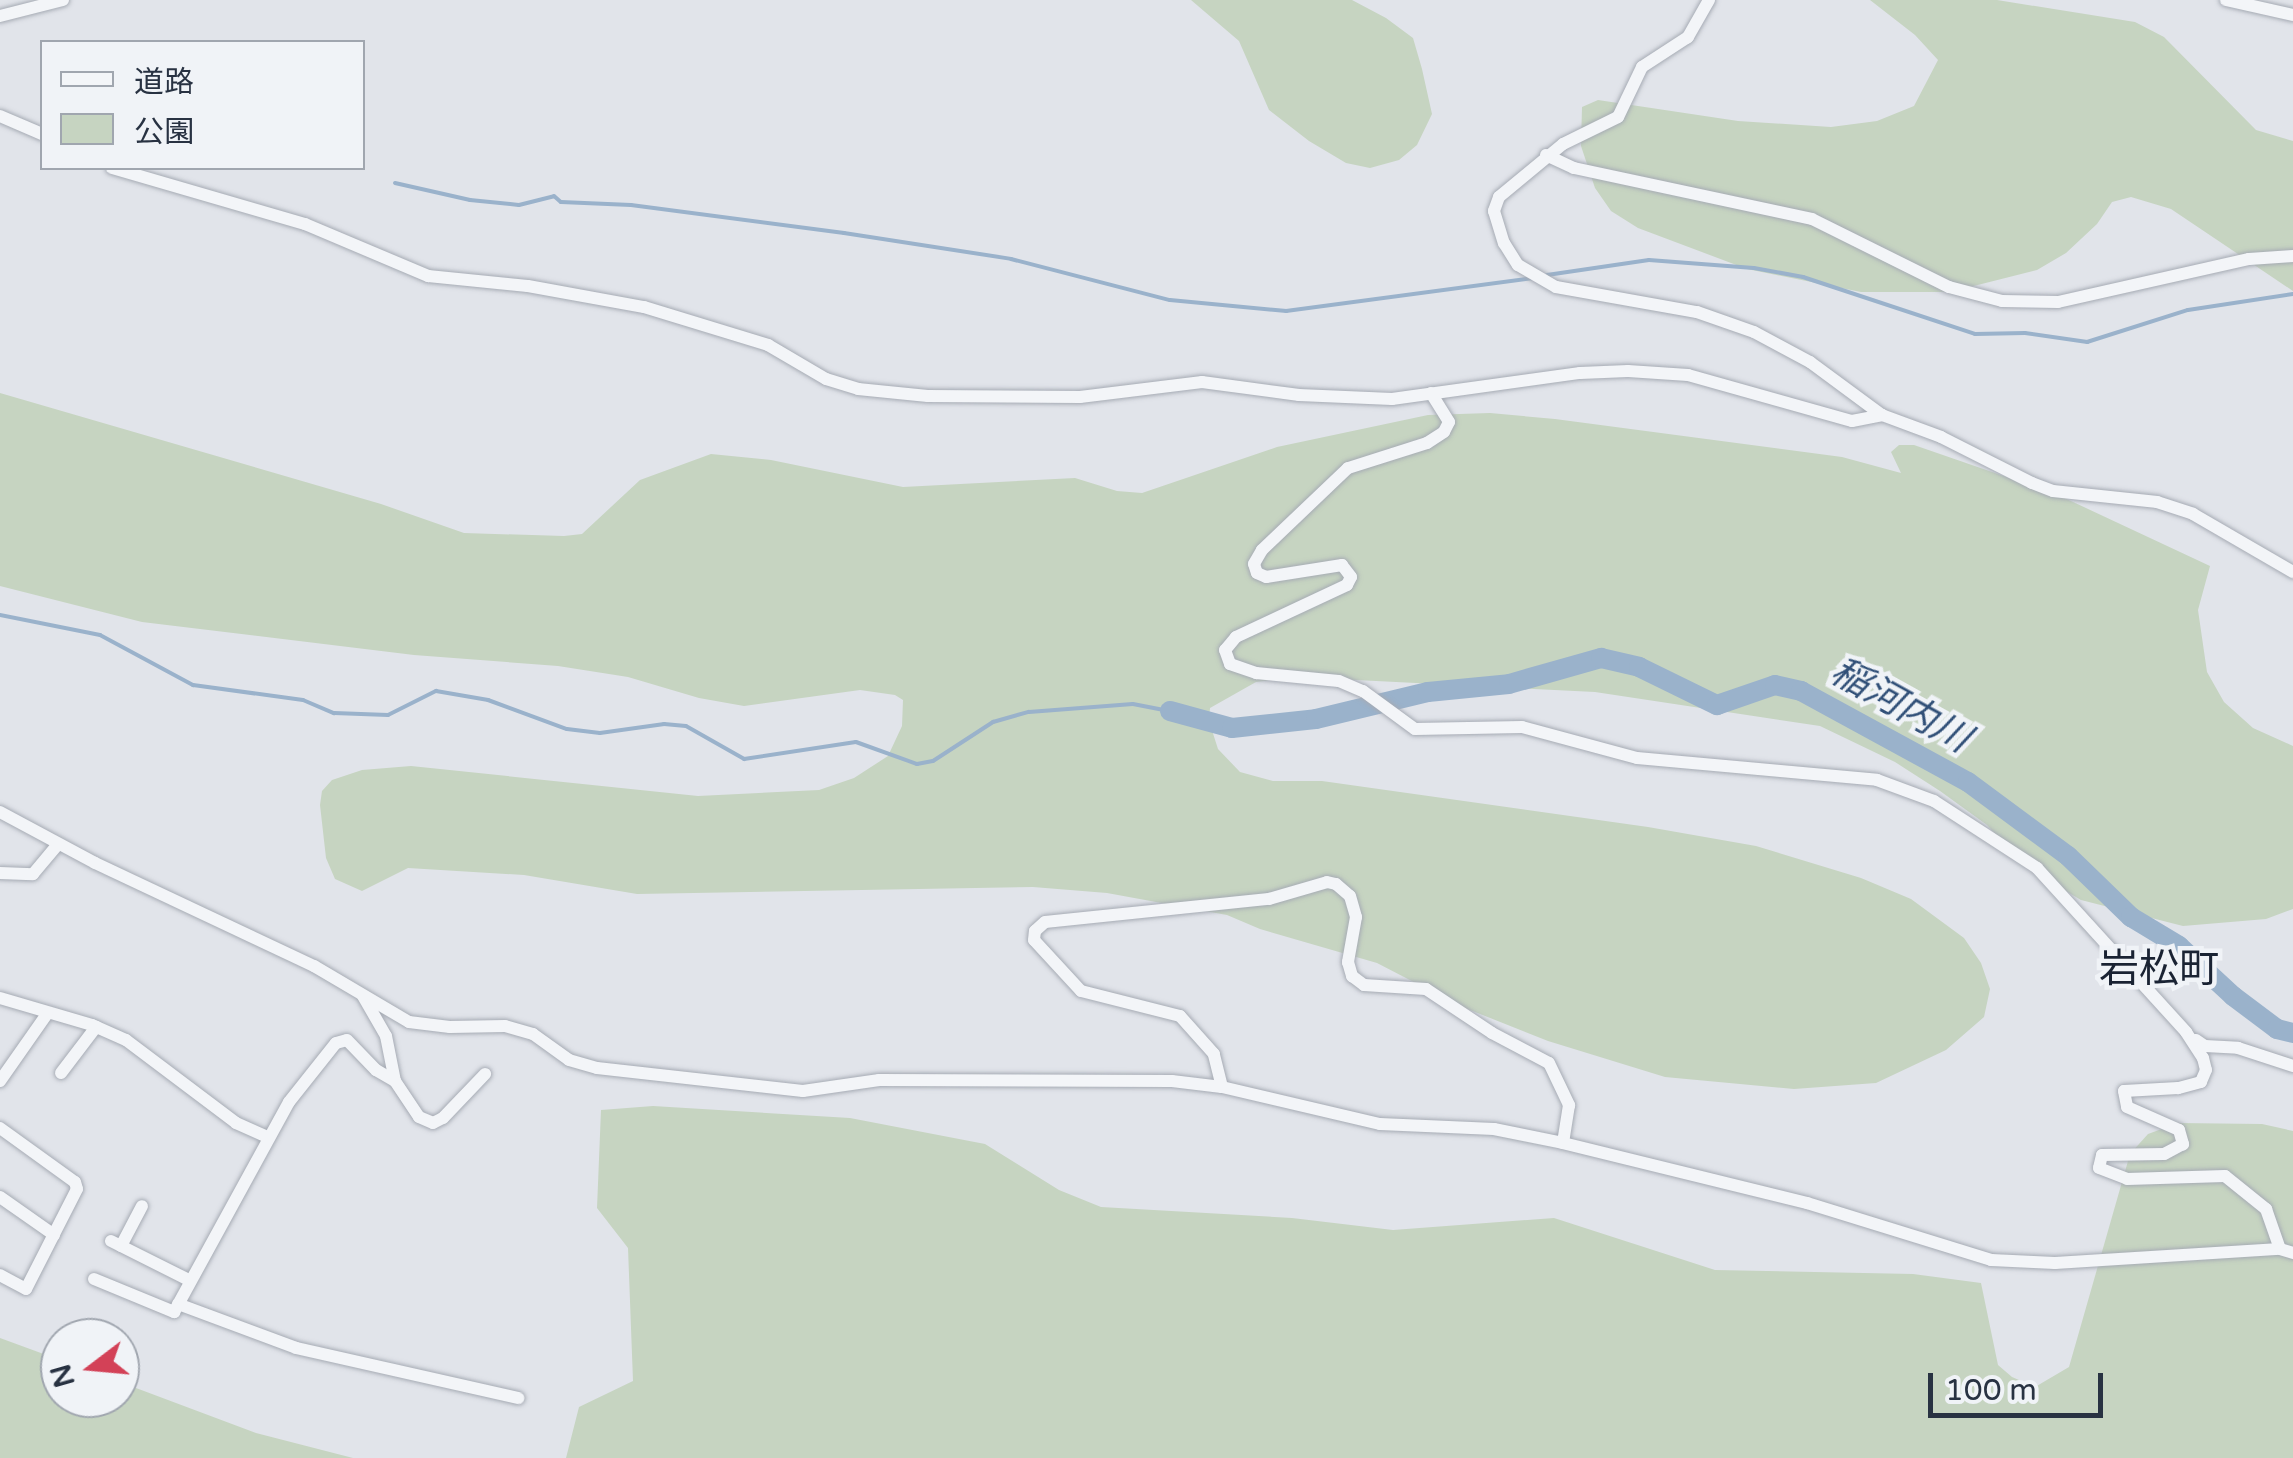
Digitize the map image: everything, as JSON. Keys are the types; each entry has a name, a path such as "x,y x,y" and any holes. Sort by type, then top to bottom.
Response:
{"street":[{"path":"0,16 63,0"},
{"path":"1708,0 1688,37 1642,67 1618,118 1546,155 1500,197 1494,211 1504,243 1518,265 1556,287 1697,312 1754,332 1810,362 1882,415 2053,490 2110,494 2194,514 2268,553 2293,572"},
{"path":"2226,0 2293,14"},
{"path":"0,116 40,133"},
{"path":"1546,155 1574,168 1812,220 1949,287 2002,300 2076,299 2249,259 2293,256"},
{"path":"119,170 305,224 428,276 644,307 768,345 826,379 858,388 928,396 969,393 1080,397 1202,382 1299,395 1392,399 1628,372 1688,376 1852,421 1882,415"},
{"path":"0,812 58,844 251,935 409,1022 450,1028 504,1026 533,1034 569,1060 598,1068 803,1091 879,1080 1172,1081 1222,1088 1380,1124 1494,1129 1563,1143 1806,1203 1991,1260 2056,1263 2287,1251 2266,1208 2225,1176 2127,1179 2099,1168 2102,1154 2164,1154 2183,1144 2178,1130 2146,1118 2123,1101 2124,1091 2178,1088 2201,1082 2206,1070 2203,1058 2186,1032 2037,868 1950,810 1900,786 1877,780 1637,758 1522,727 1407,726 1363,691 1338,681 1238,669 1230,664 1224,650 1236,636 1348,585 1351,577 1342,565 1266,577 1257,573 1254,564 1262,550 1348,468 1428,442 1444,432 1449,422 1431,393"},
{"path":"0,873 32,874 58,844"},
{"path":"1222,1088 1214,1054 1180,1016 1094,998 1082,991 1034,940 1034,931 1045,922 1268,899 1326,882 1336,884 1350,896 1356,917 1348,962 1352,976 1364,985 1426,989 1492,1033 1550,1063 1569,1105 1563,1143"},
{"path":"362,994 386,1036 395,1081 419,1117 433,1123 485,1074"},
{"path":"0,998 126,1040 236,1123 268,1137"},
{"path":"0,1081 47,1014"},
{"path":"61,1073 96,1027"},
{"path":"2186,1032 2204,1046 2238,1048 2293,1066"},
{"path":"94,1280 174,1312 288,1102 336,1043 347,1040 376,1070 395,1081"},
{"path":"0,1128 75,1182 77,1189 26,1289 0,1274"},
{"path":"0,1197 54,1235"},
{"path":"142,1206 116,1244 191,1281"},
{"path":"178,1304 296,1348 518,1398"}],"green space":[{"path":"1191,0 1352,0 1386,18 1413,38 1422,69 1432,114 1417,145 1399,160 1370,168 1346,163 1309,141 1269,110 1239,41"},
{"path":"1870,0 1997,0 2135,22 2164,37 2256,130 2293,141 2293,291 2171,209 2131,197 2112,202 2097,224 2066,253 2037,270 1950,292 1861,292 1747,269 1638,228 1611,211 1595,188 1581,146 1582,107 1598,100 1738,121 1831,127 1877,121 1914,106 1938,60 1915,35"},
{"path":"0,393 381,504 464,533 564,536 582,534 640,480 711,454 771,460 903,487 1075,478 1117,491 1142,493 1277,447 1428,415 1490,413 1555,419 1842,457 1901,473 1891,452 1899,445 1914,445 2056,494 2210,566 2198,610 2207,672 2224,702 2253,728 2293,746 2293,909 2266,919 2183,926 2081,900 2028,869 1987,825 1940,791 1895,762 1820,726 1595,692 1296,677 1256,682 1210,708 1209,721 1218,749 1240,772 1273,781 1322,781 1648,827 1756,846 1861,878 1911,899 1964,938 1981,963 1990,989 1984,1017 1946,1050 1876,1083 1794,1089 1665,1077 1548,1041 1460,1006 1377,963 1260,929 1227,915 1107,893 1033,887 637,894 524,875 408,868 362,891 335,879 326,858 320,805 322,791 332,780 362,770 411,766 698,796 819,790 854,778 888,756 902,726 903,700 895,695 860,690 744,706 699,698 628,677 558,666 414,655 142,622 0,586"},
{"path":"653,1106 850,1118 985,1144 1059,1190 1101,1207 1292,1218 1393,1230 1554,1218 1715,1270 1913,1274 1981,1283 1998,1365 2012,1377 2035,1387 2069,1367 2130,1154 2148,1134 2178,1123 2262,1124 2293,1131 2293,1458 566,1458 579,1407 633,1381 628,1248 597,1208 601,1110"},
{"path":"0,1338 40,1353 40,1418 140,1418 140,1390 256,1433 353,1458 0,1458"}],"waterway":[{"path":"395,183 470,200 519,205 554,196 561,202 631,205 844,233 1011,259 1170,300 1286,311 1533,278"},
{"path":"1547,275 1649,260 1754,268 1803,277 1975,334 2025,333 2087,342 2188,310 2293,294"},
{"path":"0,615 100,635 193,685 303,700 334,713 388,715 436,691 488,700 567,729 600,733 664,724 686,726 744,759 856,742 917,764 933,761 993,722 1029,712 1133,704 1170,711"},
{"name":"稲河内川","path":"1170,711 1232,728 1316,719 1428,692 1509,684 1601,658 1639,667 1717,705 1775,685 1801,691 1968,782 2068,856 2131,917 2179,946 2233,996 2277,1029 2293,1033"}],"district":[{"name":"岩松町","path":"2159,969"}]}
